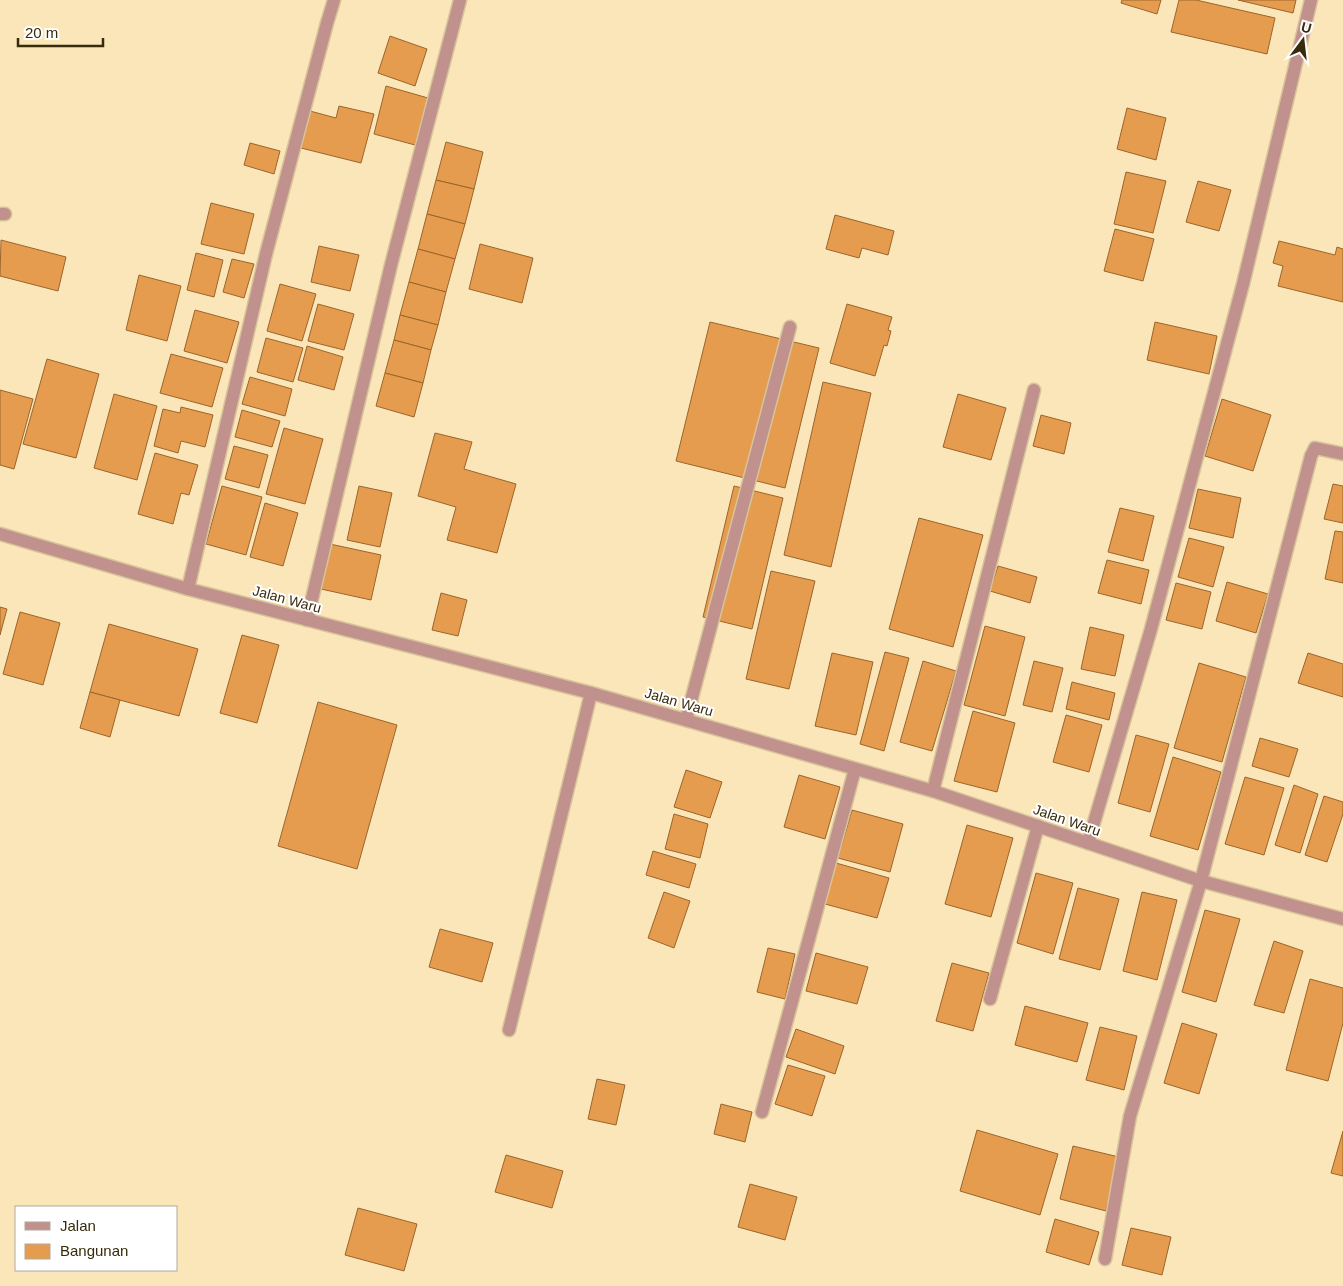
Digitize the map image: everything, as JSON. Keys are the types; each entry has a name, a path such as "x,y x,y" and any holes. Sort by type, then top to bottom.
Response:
{"street":[{"path":"188,589 266,254 334,0"},
{"path":"307,620 391,265 460,0"},
{"path":"1088,843 1151,629 1243,284 1310,0"},
{"path":"686,720 790,327"},
{"path":"933,791 1034,390"},
{"path":"1105,1259 1130,1116 1201,881 1310,456 1315,448 1343,454"},
{"name":"Jalan Waru","path":"0,534 188,589 591,693 686,720 933,791 1201,881 1343,919"},
{"path":"509,1030 591,693"},
{"path":"762,1112 855,769"},
{"path":"990,999 1038,826"}],"building":[{"path":"1122,0 1161,0 1157,14 1121,3"},
{"path":"1179,0 1196,0 1275,18 1267,54 1171,32"},
{"path":"1238,0 1296,0 1293,13"},
{"path":"390,36 427,49 415,86 378,73"},
{"path":"386,86 428,98 415,145 374,134"},
{"path":"339,106 374,114 361,163 301,148 310,111 336,118"},
{"path":"1127,108 1166,118 1156,160 1117,149"},
{"path":"446,142 483,152 474,189 436,180"},
{"path":"250,143 280,151 274,174 244,165"},
{"path":"1126,172 1166,181 1153,233 1114,224"},
{"path":"436,180 474,189 465,224 427,214"},
{"path":"1198,181 1231,190 1219,231 1186,222"},
{"path":"211,203 254,214 244,254 201,244"},
{"path":"427,214 465,224 455,259 418,249"},
{"path":"835,215 894,231 888,255 862,248 859,258 826,249"},
{"path":"1115,229 1154,239 1143,281 1104,271"},
{"path":"1,240 66,257 58,291 0,276"},
{"path":"1279,241 1335,255 1337,247 1343,249 1343,302 1278,286 1283,266 1273,263"},
{"path":"480,244 533,258 522,303 469,289"},
{"path":"319,246 359,255 350,291 311,282"},
{"path":"418,249 455,259 446,292 409,282"},
{"path":"196,253 223,260 214,297 187,290"},
{"path":"232,259 254,264 244,298 223,292"},
{"path":"139,275 181,286 167,341 126,330"},
{"path":"409,282 446,292 438,325 400,315"},
{"path":"280,284 316,294 302,341 267,331"},
{"path":"318,304 354,314 344,350 308,341"},
{"path":"847,304 892,317 888,330 891,331 887,346 884,345 875,376 830,363"},
{"path":"195,310 239,322 227,363 184,351"},
{"path":"400,315 438,325 431,350 394,340"},
{"path":"710,322 819,348 785,488 676,461"},
{"path":"1155,322 1217,336 1209,374 1147,360"},
{"path":"266,338 303,348 293,382 257,372"},
{"path":"394,340 431,350 423,383 385,373"},
{"path":"307,346 343,357 334,390 298,380"},
{"path":"171,354 223,368 212,407 160,393"},
{"path":"47,359 99,374 76,458 23,444"},
{"path":"385,373 423,383 414,417 376,406"},
{"path":"250,377 292,389 285,416 242,404"},
{"path":"823,382 871,393 831,567 784,555"},
{"path":"0,390 33,399 14,469 0,465"},
{"path":"114,394 157,406 137,480 94,468"},
{"path":"958,394 1006,408 991,460 943,447"},
{"path":"1222,399 1271,415 1253,471 1205,456"},
{"path":"181,407 213,415 205,447 181,441 178,453 154,446 163,409 180,413"},
{"path":"242,410 280,421 272,447 235,437"},
{"path":"1041,415 1071,423 1064,454 1033,446"},
{"path":"284,428 323,439 305,504 266,494"},
{"path":"435,433 472,442 464,469 516,484 497,553 447,540 456,507 418,496"},
{"path":"234,446 268,455 259,488 225,479"},
{"path":"155,453 198,465 189,495 181,493 173,524 138,514"},
{"path":"1333,484 1343,486 1343,523 1324,519"},
{"path":"222,486 262,497 246,555 206,544"},
{"path":"359,486 392,493 380,547 347,540"},
{"path":"734,486 783,498 752,629 703,617"},
{"path":"1198,489 1241,498 1233,538 1189,528"},
{"path":"265,503 298,513 283,566 250,557"},
{"path":"1120,508 1154,516 1143,561 1108,552"},
{"path":"919,518 983,535 953,647 889,629"},
{"path":"1335,531 1343,532 1343,583 1325,579"},
{"path":"1189,538 1224,547 1213,587 1178,577"},
{"path":"330,544 381,555 371,600 321,589"},
{"path":"1107,560 1149,570 1141,604 1098,593"},
{"path":"998,566 1037,577 1030,603 990,591"},
{"path":"771,571 815,581 789,689 746,679"},
{"path":"1227,582 1268,594 1256,633 1216,621"},
{"path":"1176,583 1211,592 1202,629 1166,620"},
{"path":"441,593 467,600 458,636 432,630"},
{"path":"0,607 7,609 0,635"},
{"path":"20,612 60,623 43,685 3,674"},
{"path":"109,624 198,649 179,716 90,692"},
{"path":"985,626 1025,637 1005,716 964,705"},
{"path":"1090,627 1124,635 1115,676 1081,669"},
{"path":"242,635 279,645 257,723 220,713"},
{"path":"885,652 909,658 884,751 860,744"},
{"path":"832,653 873,662 856,735 815,726"},
{"path":"1308,653 1343,664 1343,697 1298,683"},
{"path":"923,661 956,671 932,751 900,742"},
{"path":"1034,661 1063,668 1052,712 1023,705"},
{"path":"1199,663 1246,677 1222,762 1174,748"},
{"path":"1072,682 1115,693 1109,720 1066,709"},
{"path":"90,692 120,700 110,737 80,728"},
{"path":"318,702 397,725 357,869 278,846"},
{"path":"973,711 1015,723 997,792 954,781"},
{"path":"1066,715 1102,725 1089,772 1053,762"},
{"path":"1136,735 1169,744 1150,812 1118,803"},
{"path":"1260,738 1298,749 1289,777 1252,766"},
{"path":"1173,757 1221,772 1198,850 1150,836"},
{"path":"686,770 722,782 710,818 674,807"},
{"path":"799,775 840,787 825,839 784,827"},
{"path":"1245,777 1284,788 1264,855 1225,844"},
{"path":"1294,785 1318,794 1300,853 1275,845"},
{"path":"1324,796 1343,802 1343,814 1327,862 1305,855"},
{"path":"852,810 903,824 890,872 838,858"},
{"path":"674,814 708,824 700,858 665,849"},
{"path":"967,825 1013,838 991,917 945,904"},
{"path":"653,851 696,864 689,888 646,875"},
{"path":"836,863 889,878 877,918 825,904"},
{"path":"1036,873 1073,883 1053,954 1017,943"},
{"path":"1078,888 1119,899 1100,970 1059,959"},
{"path":"664,892 690,901 674,948 648,938"},
{"path":"1142,892 1177,900 1157,980 1123,971"},
{"path":"1205,910 1240,919 1216,1002 1182,992"},
{"path":"440,929 493,943 482,982 429,967"},
{"path":"1274,941 1303,951 1284,1013 1254,1005"},
{"path":"768,948 795,954 785,999 757,992"},
{"path":"816,953 868,967 857,1004 806,991"},
{"path":"952,963 989,973 973,1031 936,1021"},
{"path":"1310,979 1343,988 1343,1023 1328,1081 1286,1070"},
{"path":"1025,1006 1088,1023 1077,1062 1015,1045"},
{"path":"1182,1023 1217,1034 1199,1094 1164,1083"},
{"path":"1100,1027 1137,1036 1124,1090 1086,1080"},
{"path":"796,1029 844,1046 835,1074 786,1057"},
{"path":"788,1065 825,1076 812,1116 775,1104"},
{"path":"597,1079 625,1085 616,1125 588,1119"},
{"path":"721,1104 752,1112 745,1142 714,1134"},
{"path":"977,1130 1058,1154 1040,1215 960,1191"},
{"path":"1343,1131 1343,1176 1331,1173"},
{"path":"1073,1146 1119,1157 1106,1211 1060,1199"},
{"path":"506,1155 563,1171 552,1208 495,1192"},
{"path":"750,1184 797,1197 785,1240 738,1227"},
{"path":"358,1208 417,1224 404,1271 345,1255"},
{"path":"1055,1219 1099,1232 1089,1265 1046,1252"},
{"path":"1131,1228 1171,1237 1162,1275 1122,1265"}]}
